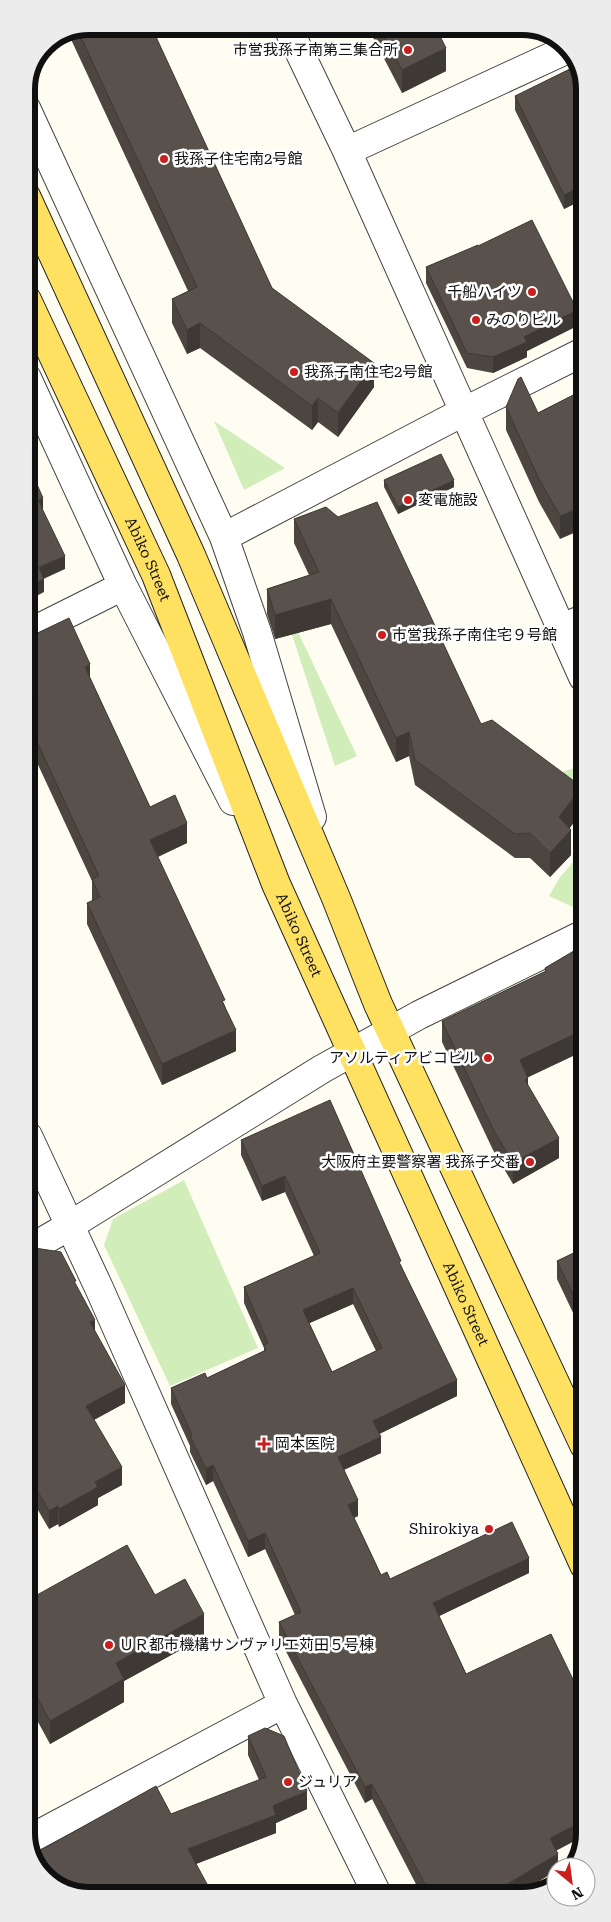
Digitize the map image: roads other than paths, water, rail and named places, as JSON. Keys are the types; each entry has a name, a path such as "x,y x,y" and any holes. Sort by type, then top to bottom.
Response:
{"main road":[{"path":"35,216 191,555 391,1031 576,1428"},
{"name":"Abiko Street","path":"35,317 156,575 276,884 576,1547"}],"street":[{"path":"291,35 347,151 465,411 572,624 576,643"},
{"path":"347,151 562,52"},
{"path":"35,128 224,537 258,632 336,898"},
{"path":"224,537 465,411 576,356"},
{"path":"35,395 123,586 276,884"},
{"path":"35,630 123,586"},
{"path":"35,1246 322,1069 391,1031 576,938"},
{"path":"35,1151 99,1288 283,1704 374,1887"},
{"path":"35,1836 283,1704"}],"place":[{"name":"市営我孫子南第三集合所","path":"408,50"},
{"name":"我孫子住宅南2号館","path":"164,159"},
{"name":"千船ハイツ","path":"532,292"},
{"name":"みのりビル","path":"476,320"},
{"name":"我孫子南住宅2号館","path":"294,372"},
{"name":"変電施設","path":"408,500"},
{"name":"市営我孫子南住宅９号館","path":"382,635"},
{"name":"アソルティアビコビル","path":"488,1058"},
{"name":"大阪府主要警察署 我孫子交番","path":"530,1162"},
{"name":"岡本医院","path":"264,1444"},
{"name":"Shirokiya","path":"489,1529"},
{"name":"ＵＲ都市機構サンヴァリエ苅田５号棟","path":"109,1645"},
{"name":"ジュリア","path":"288,1782"}]}
